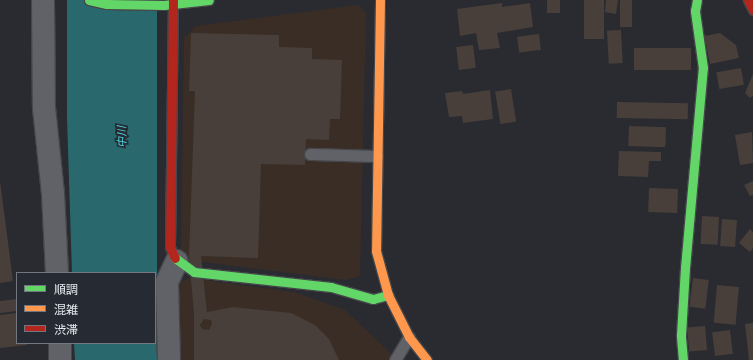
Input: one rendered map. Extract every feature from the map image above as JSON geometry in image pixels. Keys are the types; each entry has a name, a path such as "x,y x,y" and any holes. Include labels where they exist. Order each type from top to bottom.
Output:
{"main road":[{"path":"89,0 107,4 164,5 174,2 209,0"},
{"path":"380,0 376,156 376,251 388,295 410,338 427,360"},
{"path":"683,360 681,335 685,268 703,68 695,11 696,0"},
{"path":"748,0 753,10"},
{"path":"174,2 170,247 177,262 194,272 331,287 373,299 388,295"}],"street":[{"path":"43,0 44,108 53,194 57,272"},
{"path":"169,360 167,282 177,262"},
{"path":"60,344 60,360"}],"lane":[{"path":"310,154 376,156"},
{"path":"395,360 410,338"}],"shaded area":[{"path":"358,5 366,13 360,276 346,280 194,261 186,257 181,249 184,38 196,26"},
{"path":"189,278 294,292 345,310 398,360 178,360 177,283"}],"water":[{"name":"中川","path":"67,0 157,0 157,360 75,360 74,344 156,344 156,272 72,272 67,118"}],"building":[{"path":"547,0 560,0 560,13 547,13"},
{"path":"584,0 604,0 604,39 584,39"},
{"path":"606,0 618,0 616,14 605,12"},
{"path":"620,0 632,0 632,27 620,27"},
{"path":"502,3 502,7 530,3 533,27 497,33 500,48 479,50 476,33 460,36 457,9"},
{"path":"621,30 623,63 609,64 607,31"},
{"path":"191,33 279,35 279,47 312,48 312,59 342,60 340,119 330,119 329,140 306,139 305,165 261,164 258,258 201,256 207,312 233,307 291,313 315,325 329,339 339,360 194,360 194,314 189,256 195,91 189,91","holes":["204,319 211,320 212,324 209,330 202,329 200,325"]},
{"path":"720,33 736,45 739,58 710,64 704,36"},
{"path":"539,34 541,50 519,53 517,37"},
{"path":"473,45 476,68 459,70 456,47"},
{"path":"634,48 691,48 691,70 634,70"},
{"path":"741,68 744,85 719,89 716,72"},
{"path":"753,74 753,96 750,98 745,93"},
{"path":"511,89 516,122 500,124 495,92"},
{"path":"490,90 493,119 463,123 462,116 449,117 445,93 462,91 463,94"},
{"path":"617,102 688,103 688,119 617,118"},
{"path":"629,126 666,127 665,147 628,146"},
{"path":"752,132 753,163 740,165 735,135"},
{"path":"619,151 661,152 661,161 649,161 648,177 618,176"},
{"path":"0,181 13,281 0,283"},
{"path":"753,181 753,195 750,196 744,185"},
{"path":"649,188 678,189 677,213 648,212"},
{"path":"702,216 719,217 718,245 701,244"},
{"path":"722,219 737,220 735,247 720,246"},
{"path":"750,229 753,232 753,248 750,252 739,243"},
{"path":"693,278 709,280 705,309 689,307"},
{"path":"717,285 739,287 736,325 714,323"},
{"path":"16,299 16,311 0,313 0,301"},
{"path":"16,313 16,344 27,345 0,348 0,315"},
{"path":"753,323 753,360 749,360 745,324"},
{"path":"705,326 707,350 689,351 687,328"},
{"path":"730,330 733,354 715,356 712,332"}],"traffic: fast":[{"path":"89,0 107,4 164,5 209,0"},
{"path":"683,360 681,335 685,268 703,68 695,11 697,0"},
{"path":"175,258 194,272 331,287 373,299 388,295"}],"traffic: slow":[{"path":"380,0 376,251 388,295 409,337 427,360"}],"traffic: jam":[{"path":"173,0 170,247 175,258"},
{"path":"748,0 753,10"}]}
